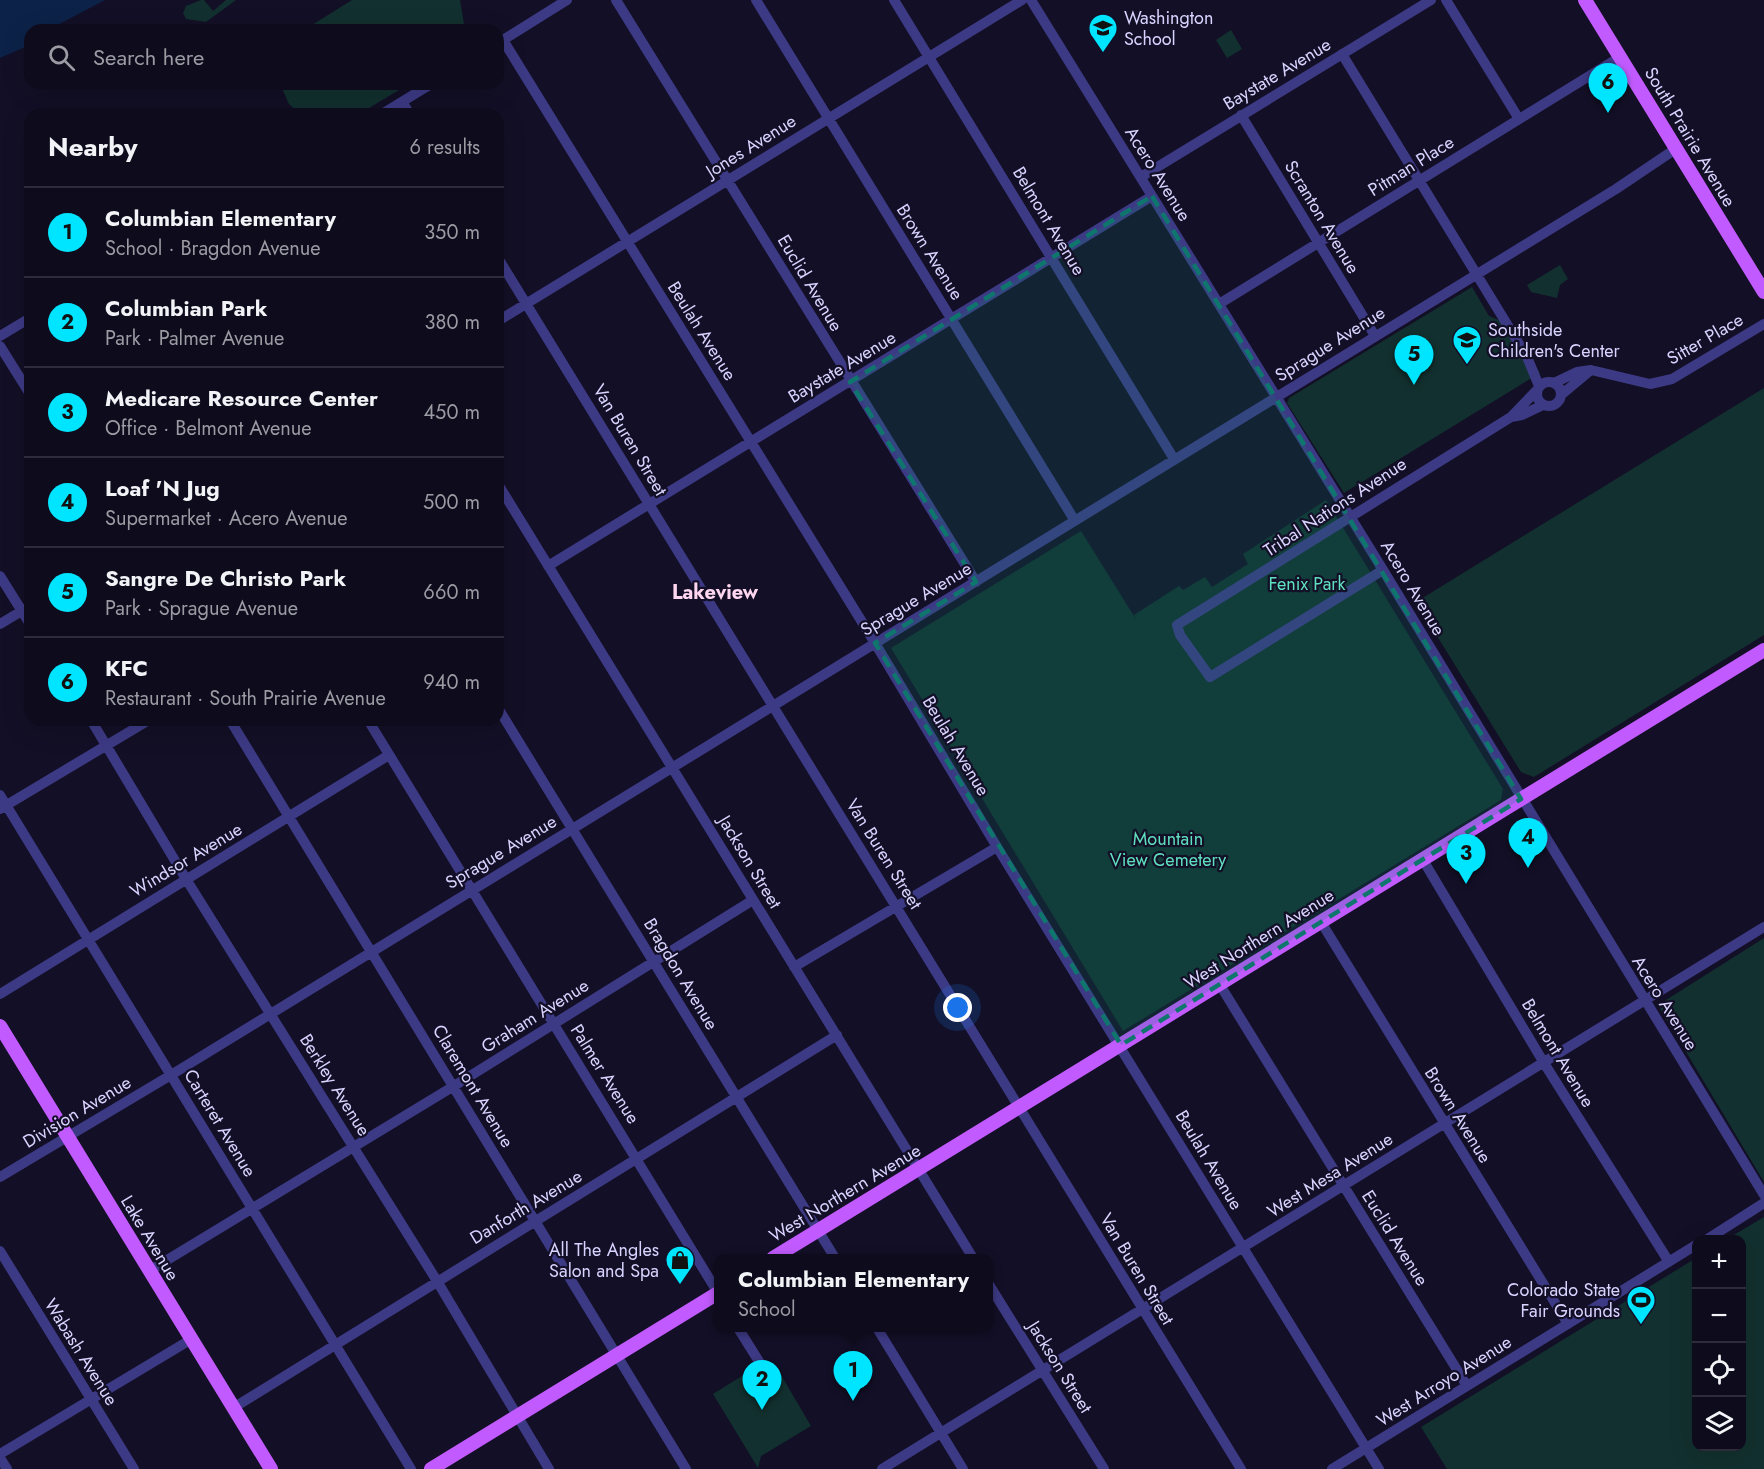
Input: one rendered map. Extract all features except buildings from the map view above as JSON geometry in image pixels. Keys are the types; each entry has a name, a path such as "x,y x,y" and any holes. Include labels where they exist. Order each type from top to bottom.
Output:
{"main road":[{"name":"South Prairie Avenue","path":"1585,0 1764,292"},
{"name":"West Northern Avenue","path":"780,1254 1764,650"},
{"name":"Lake Avenue","path":"0,1026 271,1469"},
{"path":"431,1469 714,1295"}],"street":[{"path":"504,39 567,0"},
{"name":"Euclid Avenue","path":"616,0 850,382 976,582"},
{"name":"Brown Avenue","path":"756,0 1075,520"},
{"name":"Belmont Avenue","path":"894,0 1174,459"},
{"name":"Jones Avenue","path":"504,317 1022,0"},
{"name":"Acero Avenue","path":"1031,0 1383,570 1764,1195"},
{"name":"Baystate Avenue","path":"1141,177 1431,0"},
{"path":"1446,0 1519,119"},
{"name":"Beulah Avenue","path":"504,47 751,441 1379,1469"},
{"path":"1342,54 1527,357 1545,385 1559,387 1561,395"},
{"name":"Pitman Place","path":"1219,304 1620,57"},
{"path":"392,108 421,90"},
{"path":"402,102 406,108"},
{"name":"Scranton Avenue","path":"1240,115 1375,336"},
{"name":"Sprague Avenue","path":"171,1075 1616,189 1677,148"},
{"name":"Baystate Avenue","path":"548,566 1152,196"},
{"name":"Van Buren Street","path":"504,267 898,906 1240,1469"},
{"path":"0,336 24,322"},
{"name":"Sitter Place","path":"1591,370 1650,384 1672,379 1764,324"},
{"path":"0,346 24,384"},
{"path":"1511,417 1545,385 1577,372 1591,370"},
{"path":"1511,417 1543,405 1555,405 1561,395 1591,370"},
{"path":"1543,405 1537,397 1545,385"},
{"name":"Tribal Nations Avenue","path":"1383,570 1210,677 1180,635 1177,625 1243,583 1276,566 1349,516 1511,417"},
{"name":"Jackson Street","path":"504,494 674,766 753,900 970,1254"},
{"path":"0,576 24,606"},
{"path":"0,624 24,609"},
{"name":"Bragdon Avenue","path":"504,718 832,1254"},
{"name":"Berkley Avenue","path":"95,726 186,879 437,1281 549,1469"},
{"path":"3,807 139,726"},
{"name":"Claremont Avenue","path":"234,726 686,1469"},
{"name":"Palmer Avenue","path":"372,726 714,1286"},
{"name":"Windsor Avenue","path":"0,994 389,755"},
{"name":"Carteret Avenue","path":"0,795 3,807 171,1075 411,1469"},
{"path":"794,967 997,847"},
{"name":"Belmont Avenue","path":"1422,860 1544,1063 1669,1262"},
{"name":"Graham Avenue","path":"149,1271 454,1086 753,900"},
{"name":"Brown Avenue","path":"1321,922 1568,1324"},
{"name":"West Mesa Avenue","path":"882,1469 1764,927"},
{"name":"Euclid Avenue","path":"1221,985 1467,1386"},
{"name":"Danforth Avenue","path":"233,1408 837,1035"},
{"name":"Division Avenue","path":"0,1177 171,1075"},
{"path":"1712,1235 1764,1203"},
{"name":"West Arroyo Avenue","path":"1332,1469 1692,1248"},
{"name":"Wabash Avenue","path":"0,1251 134,1469"},
{"name":"Jackson Street","path":"993,1291 1104,1469"},
{"path":"741,1332 765,1371 762,1384"},
{"path":"879,1332 963,1469"},
{"path":"7,1469 0,1456 190,1340"}],"highlighted area":[{"path":"1152,196 1521,799 1121,1045 875,643 976,582 850,382"}],"green space":[{"path":"204,0 213,11 226,0 236,0 206,22 186,19 183,13 186,6"},
{"path":"352,0 460,0 464,24 314,24"},
{"path":"1231,30 1242,49 1227,58 1216,40"},
{"path":"283,90 399,90 369,108 293,108"},
{"path":"1560,265 1568,279 1560,285 1557,298 1531,292 1527,285"},
{"path":"1472,287 1489,316 1508,324 1540,373 1344,493 1287,403 1289,398"},
{"path":"1764,388 1764,635 1534,777 1521,772 1416,602"},
{"name":"Mountain View Cemetery","path":"1326,500 1503,789 1501,800 1123,1031 891,648 1081,531 1137,621 1134,615 1179,586 1183,590 1205,577 1212,587 1248,564 1243,554"},
{"path":"1764,938 1764,1182 1658,1005"},
{"name":"Colorado State Fair Grounds","path":"1764,1217 1764,1469 1447,1469 1421,1427 1692,1260 1692,1451 1746,1451 1746,1235 1734,1235"},
{"path":"766,1361 776,1378 781,1375 811,1426 761,1456 758,1468 713,1394"}],"water":[{"path":"0,0 105,0 59,24 24,24 24,48 0,58"}],"place":[{"name":"Washington School","path":"1103,54"},
{"name":"KFC","path":"1608,113"},
{"name":"Southside Children's Center","path":"1467,366"},
{"name":"Sangre De Christo Park","path":"1414,385"},
{"name":"Loaf 'N Jug","path":"1528,868"},
{"name":"Medicare Resource Center","path":"1466,884"},
{"name":"All The Angles Salon and Spa","path":"680,1286"},
{"name":"Colorado State Fair Grounds","path":"1641,1326"},
{"name":"Columbian Elementary","path":"853,1401"},
{"name":"Columbian Park","path":"762,1410"}],"district":[{"name":"Lakeview","path":"715,592"}],"park label":[{"name":"Fenix Park","path":"1307,584"}]}
